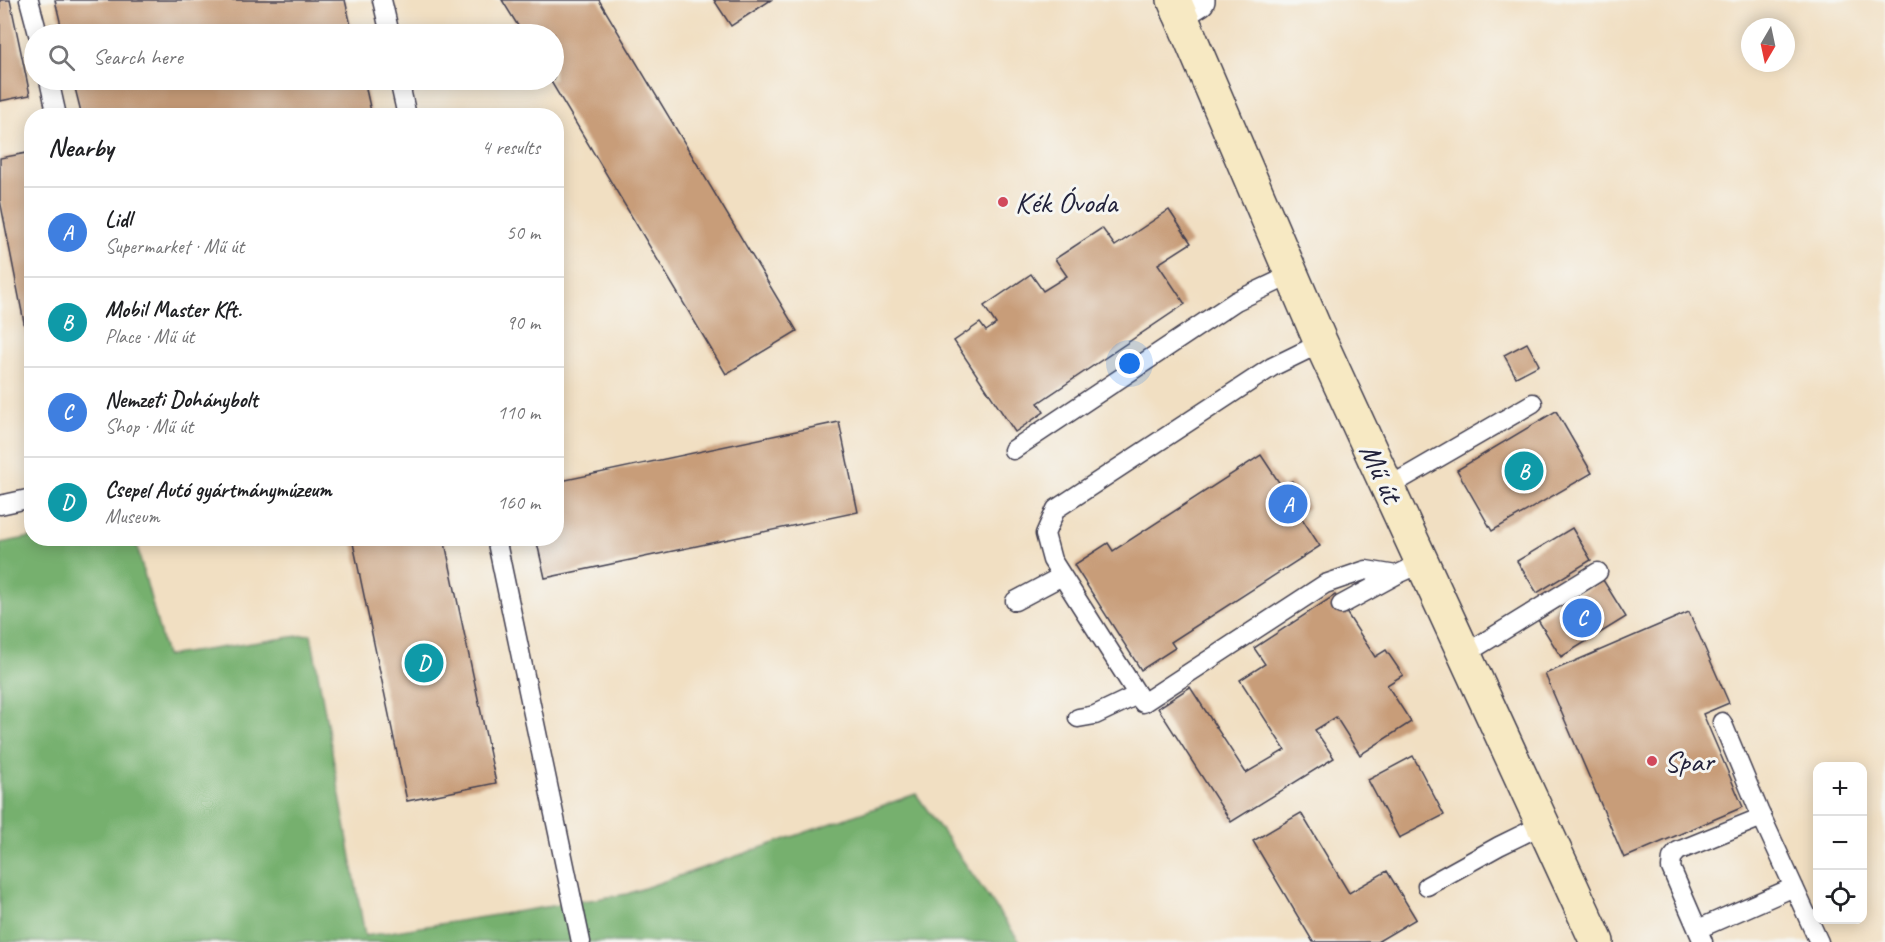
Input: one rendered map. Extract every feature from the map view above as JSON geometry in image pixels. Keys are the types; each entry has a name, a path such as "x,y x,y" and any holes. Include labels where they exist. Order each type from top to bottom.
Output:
{"street":[{"name":"Mű út","path":"1184,4 1291,275 1388,487 1409,569 1465,654 1598,942"}],"lane":[{"path":"29,0 35,24"},
{"path":"382,0 388,24"},
{"path":"50,90 55,108"},
{"path":"401,90 405,108"},
{"path":"1013,450 1236,301 1291,275"},
{"path":"1321,343 1272,366 1056,509 1045,534 1052,560 1143,703 1324,584 1366,570 1409,569"},
{"path":"1388,487 1533,403"},
{"path":"0,505 24,500"},
{"path":"498,546 581,942"},
{"path":"1341,604 1409,569"},
{"path":"1465,654 1598,572"},
{"path":"1015,601 1062,576"},
{"path":"1078,717 1095,716 1137,695"},
{"path":"1722,722 1819,942"},
{"path":"1762,817 1678,852 1672,858 1671,868 1700,935 1794,887"},
{"path":"1427,886 1544,824"}],"green space":[{"path":"24,538 24,546 137,546 166,656 311,634 365,936 627,894 916,794 1020,942 0,942 0,543"}],"building":[{"path":"0,0 10,0 24,66 24,90 29,90 30,95 0,101"},
{"path":"55,0 345,0 351,24 61,24"},
{"path":"502,0 599,0 797,331 726,374 556,90 564,90 564,24 517,24"},
{"path":"714,0 771,0 731,26"},
{"path":"76,90 366,90 370,108 80,108"},
{"path":"24,154 24,322 0,200 0,158"},
{"path":"1169,210 1191,243 1158,264 1185,304 1038,403 1044,412 1015,432 954,341 980,323 986,331 996,324 984,306 1031,274 1043,291 1067,276 1055,259 1102,228 1115,246"},
{"path":"1527,343 1539,365 1516,377 1504,355"},
{"path":"1556,411 1592,473 1492,531 1457,470"},
{"path":"839,422 858,512 545,578 538,546 564,546 564,480"},
{"path":"1261,455 1282,487 1292,481 1309,507 1299,514 1320,546 1171,642 1175,648 1141,670 1074,565 1108,543 1113,551"},
{"path":"1572,528 1591,560 1537,593 1517,561"},
{"path":"354,546 446,546 496,783 407,801"},
{"path":"1603,580 1626,617 1561,657 1538,620"},
{"path":"1335,595 1375,657 1386,650 1403,675 1387,685 1411,722 1360,755 1336,717 1315,730 1334,758 1231,822 1158,708 1190,687 1246,773 1285,750 1240,680 1265,664 1254,648"},
{"name":"Spar","path":"1689,612 1729,703 1703,714 1743,807 1624,858 1545,674"},
{"path":"1413,756 1444,815 1399,838 1368,780"},
{"path":"1301,813 1349,893 1387,871 1416,919 1377,942 1313,942 1253,841"}],"place":[{"name":"Kék Óvoda","path":"1003,202"},
{"name":"Mobil Master Kft.","path":"1524,471"},
{"name":"Lidl","path":"1288,504"},
{"name":"Nemzeti Dohánybolt","path":"1582,618"},
{"name":"Csepel Autó gyártmánymúzeum","path":"424,663"},
{"name":"Spar","path":"1652,761"}]}
